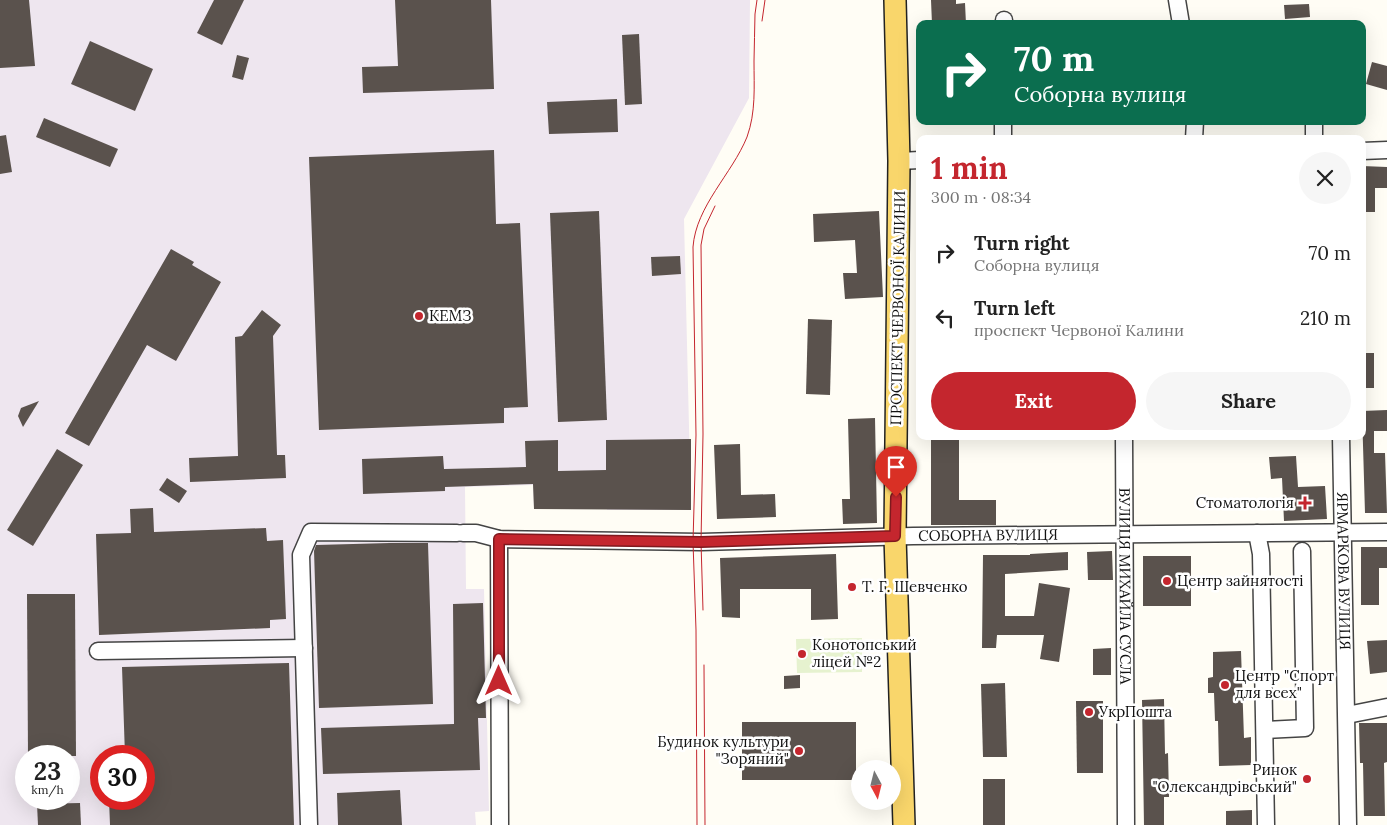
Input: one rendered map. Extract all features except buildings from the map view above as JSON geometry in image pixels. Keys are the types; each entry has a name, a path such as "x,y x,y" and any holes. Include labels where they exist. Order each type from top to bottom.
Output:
{"main road":[{"name":"ПРОСПЕКТ ЧЕРВОНОЇ КАЛИНИ","path":"895,0 910,161 895,536 904,825"}],"street":[{"path":"1177,0 1181,20"},
{"path":"1366,151 1387,150"},
{"name":"ВУЛИЦЯ МИХАЙЛА СУСЛА","path":"1124,440 1126,825"},
{"name":"ЯРМАРКОВА ВУЛИЦЯ","path":"1341,440 1348,825"},
{"name":"СОБОРНА ВУЛИЦЯ","path":"304,648 302,555 311,532 476,532 499,539 701,542 895,536 1344,534 1387,532"},
{"path":"1256,533 1261,554 1266,825"},
{"path":"499,539 500,825"},
{"path":"1265,730 1305,728 1302,551"},
{"path":"98,652 304,648 309,825"},
{"path":"1346,715 1387,707"}],"shaded area":[{"path":"0,0 750,0 749,98 684,219 691,510 607,510 606,497 596,508 534,509 533,485 465,487 466,589 484,589 489,811 475,812 476,825 0,825"}],"green space":[{"path":"862,638 862,672 797,673 796,639"}],"tram line":[{"path":"697,825 696,630 693,542 696,435 693,247 696,232 707,204 733,164 750,128 754,99 755,14 757,0"},
{"path":"762,21 765,0"},
{"path":"703,610 701,542 703,434 701,245 704,229 715,206"},
{"path":"704,665 705,825"}],"place":[{"name":"КЕМЗ","path":"419,316"},
{"name":"Стоматологія","path":"1305,503"},
{"name":"Центр зайнятості","path":"1167,581"},
{"name":"Т. Г. Шевченко","path":"852,587"},
{"name":"Конотопський ліцей №2","path":"802,654"},
{"name":"Центр \"Спорт для всех\"","path":"1225,685"},
{"name":"УкрПошта","path":"1089,712"},
{"name":"Будинок культури \"Зоряний\"","path":"799,751"},
{"name":"Ринок \"Олександрівський\"","path":"1307,779"}],"route":[{"path":"499,681 499,539 701,542 895,536 896,497"}]}
